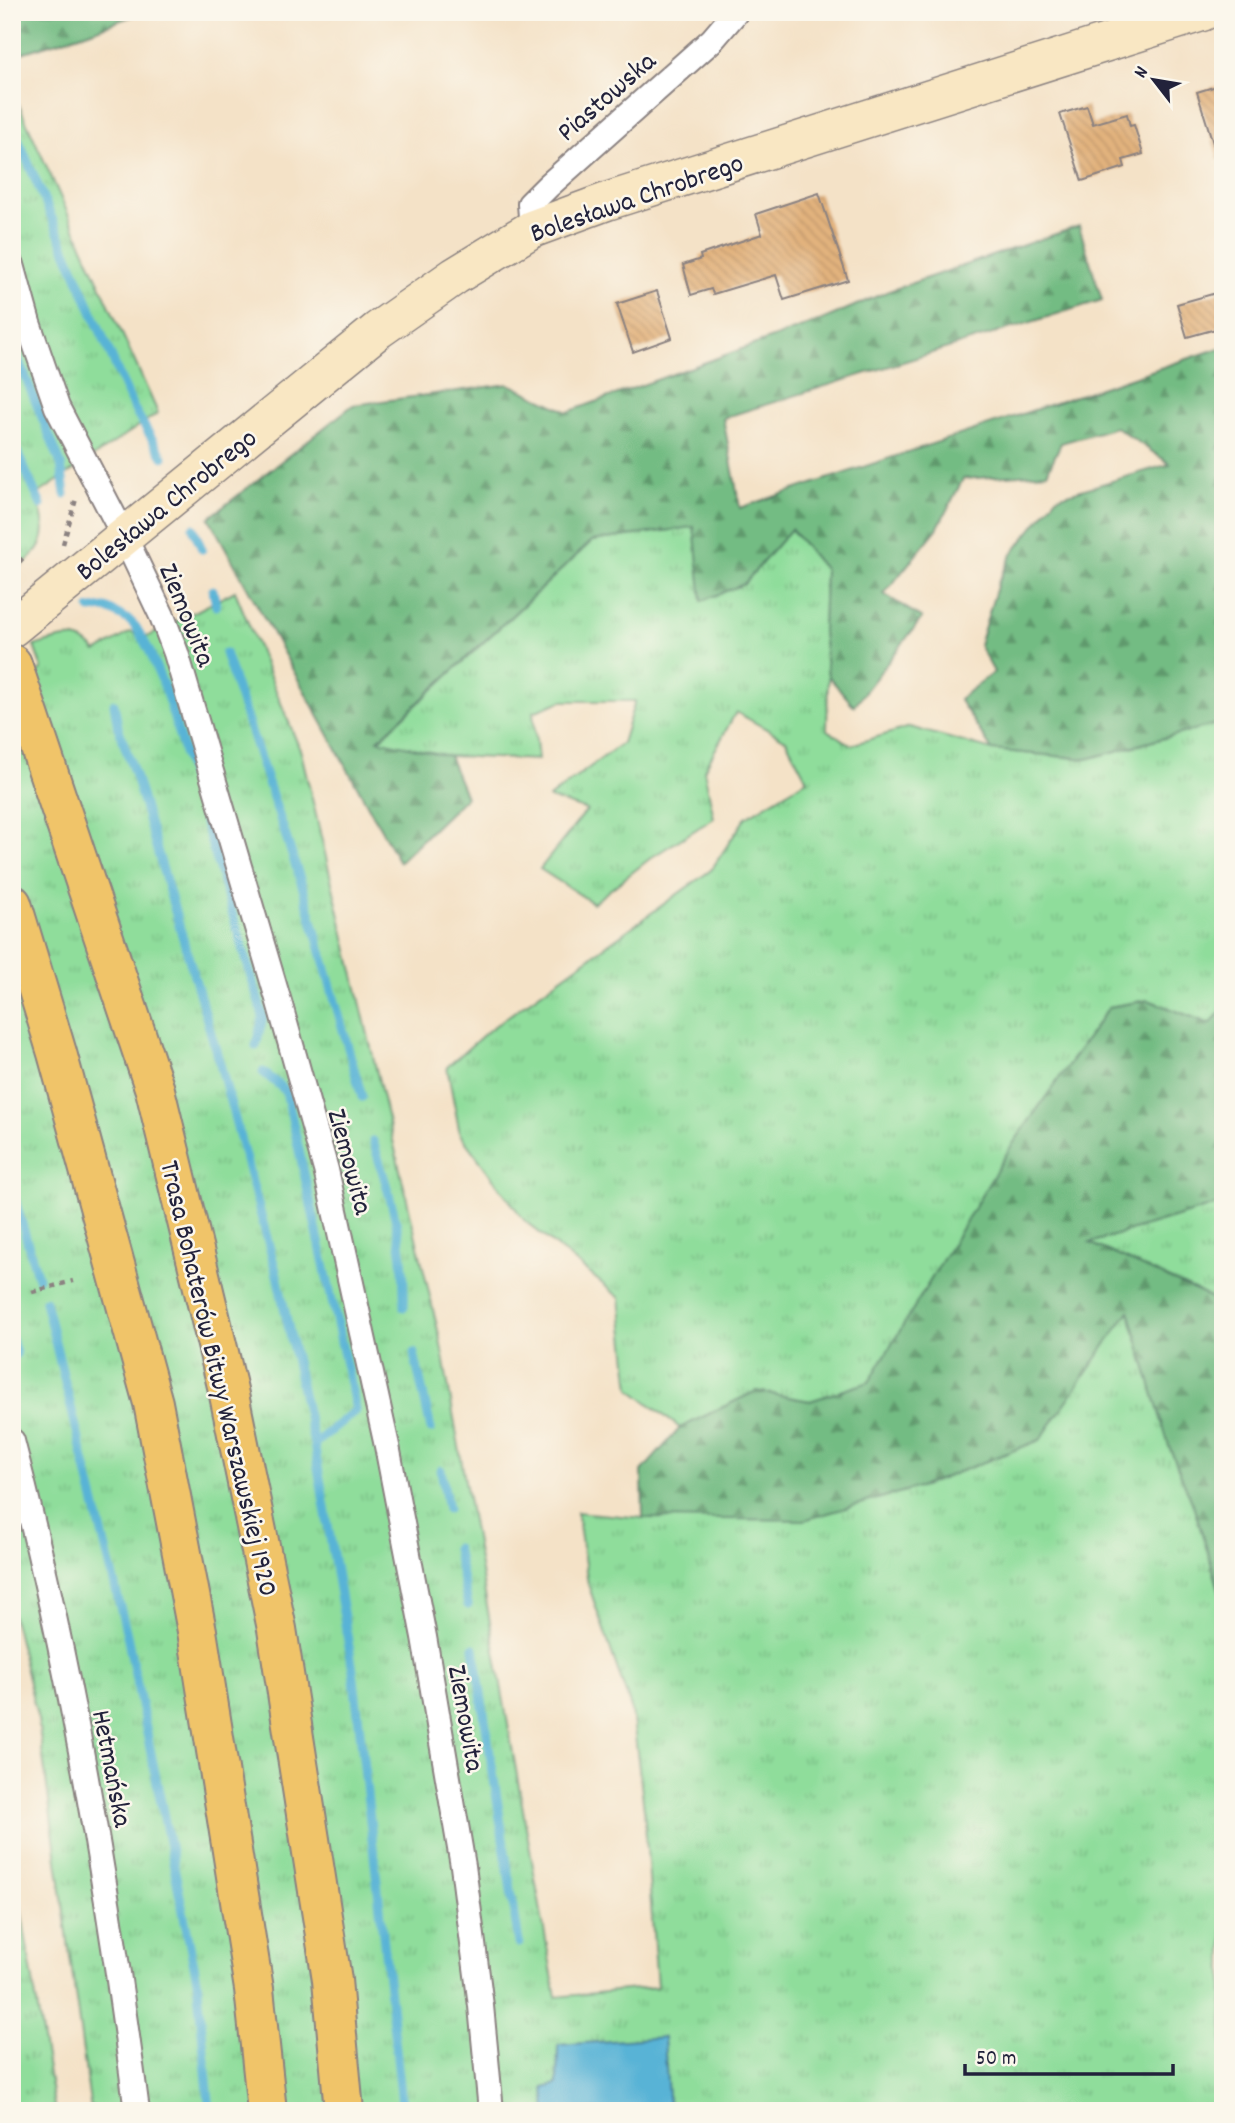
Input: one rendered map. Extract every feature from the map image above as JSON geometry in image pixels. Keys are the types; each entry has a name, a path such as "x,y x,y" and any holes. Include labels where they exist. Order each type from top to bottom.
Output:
{"highway":[{"name":"Trasa Bohaterów Bitwy Warszawskiej 1920","path":"16,675 155,1090 228,1390 277,1629 332,1980 344,2111"},
{"path":"12,904 57,1053 153,1403 197,1631 254,1989 267,2111"}],"street":[{"name":"Piastowska","path":"532,229 530,204 712,40 736,12"},
{"name":"Bolesława Chrobrego","path":"12,628 378,330 455,276 532,229 608,201 1203,12"},
{"name":"Ziemowita","path":"12,265 28,323 57,407 124,536 176,653 326,1170 387,1446 424,1637 463,1866 491,2111"},
{"name":"Hetmańska","path":"12,1441 49,1594 94,1818 116,1953 136,2111"}],"path":[{"path":"60,553 81,492"},
{"path":"12,551 25,564"},
{"path":"32,1292 72,1281"}],"green space":[{"path":"12,12 143,12 12,56"},
{"path":"12,90 158,413 35,496 43,521 42,539 32,556 12,573"},
{"path":"1079,226 1102,300 723,418 740,508 1223,347 1223,722 1087,759 992,750 959,699 994,672 979,645 998,583 1012,554 1057,497 1170,464 1116,427 1061,443 1047,473 963,479 937,529 884,594 922,618 854,706 828,676 823,632 825,570 791,529 744,584 702,601 694,527 592,541 378,740 449,756 466,797 399,862 209,518 353,405 509,384 568,412 822,320 889,291"},
{"path":"695,526 744,584 791,529 825,570 823,632 828,676 827,730 851,745 910,727 992,750 1087,759 1223,722 1223,1009 1210,1024 1148,1000 1109,1007 1000,1165 1096,1358 1129,1311 1169,1446 1194,1507 1223,1602 1223,2111 91,2111 38,1720 12,1613 12,693 42,669 34,646 75,638 83,640 96,652 131,632 145,638 235,591 301,752 440,1339 556,1997 657,1987 644,1809 632,1711 588,1584 577,1512 643,1518 923,1486 1040,1440 1062,1408 968,1219 869,1383 810,1401 756,1391 680,1428 630,1389 620,1298 525,1221 460,1134 447,1067 489,1030 711,870 746,817 807,780 786,740 736,712 704,770 714,818 652,857 593,903 540,869 587,810 549,798 622,743 635,701 562,701 533,712 538,760 449,756 378,741 592,541"},
{"path":"1148,1000 1210,1024 1223,1009 1223,1203 1090,1243 1223,1303 1223,1602 1194,1507 1169,1446 1129,1311 1040,1440 923,1486 804,1520 643,1518 642,1471 680,1428 756,1391 810,1401 869,1382 1010,1148 1109,1007"},
{"path":"1223,1203 1223,1303 1089,1243"},
{"path":"12,1856 55,2111 12,2111"}],"water":[{"path":"664,2037 669,2111 546,2111 544,2088 557,2084 558,2045"}],"building":[{"path":"1223,84 1223,158 1218,159 1197,92"},
{"path":"1087,106 1093,124 1127,114 1130,126 1134,125 1143,154 1123,160 1125,167 1082,181 1060,114"},
{"path":"819,193 848,280 784,300 776,275 713,294 711,289 691,295 683,265 701,259 700,255 762,234 756,214"},
{"path":"657,291 672,338 633,352 617,304"},
{"path":"1223,291 1223,327 1187,337 1177,304"}],"waterway":[{"path":"12,125 133,407 163,457"},
{"path":"12,344 61,464 65,494"},
{"path":"12,441 41,505"},
{"path":"193,528 202,549"},
{"path":"213,590 216,606"},
{"path":"90,609 106,608 129,620 136,627 149,650 166,692 263,1016 256,1046"},
{"path":"225,653 303,888 362,1097"},
{"path":"114,704 118,727 134,772 220,1064 277,1275 314,1444 353,1670 403,2111"},
{"path":"263,1072 286,1091 356,1410 314,1444"},
{"path":"373,1141 400,1242 404,1307"},
{"path":"12,1190 38,1278"},
{"path":"45,1301 127,1635 197,1980 210,2111"},
{"path":"12,1340 16,1354"},
{"path":"414,1353 431,1429"},
{"path":"441,1470 448,1509"},
{"path":"456,1548 468,1605"},
{"path":"474,1648 519,1943"}]}
